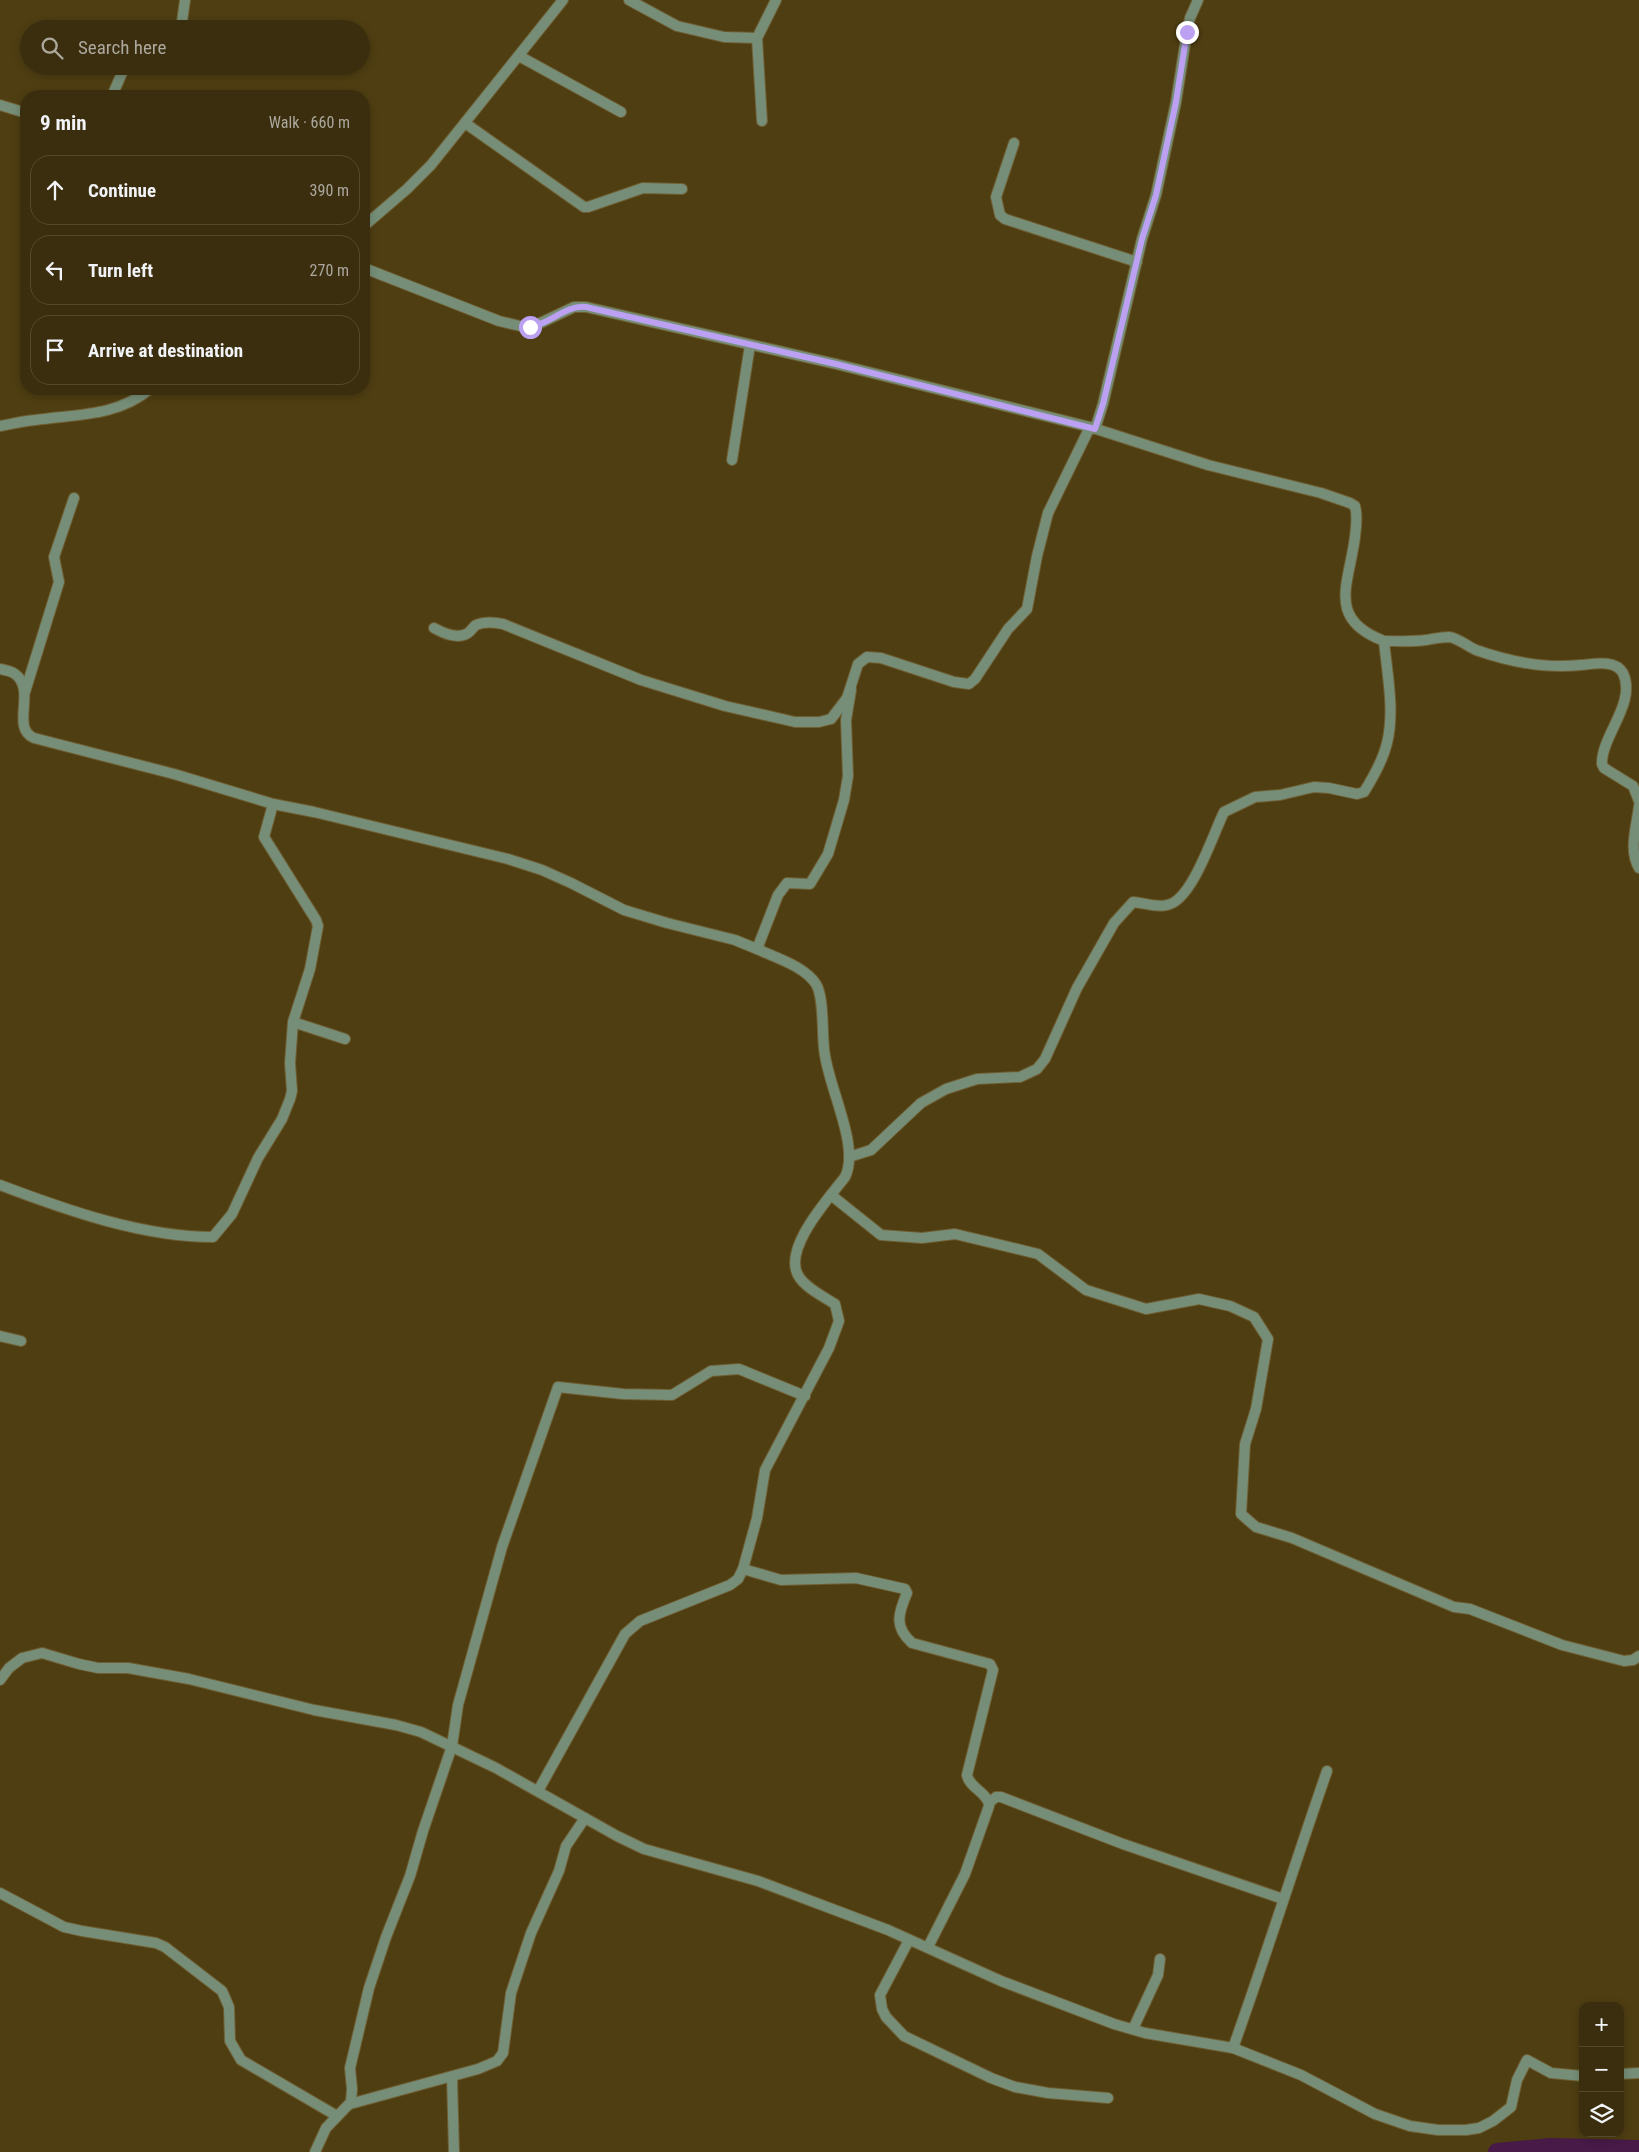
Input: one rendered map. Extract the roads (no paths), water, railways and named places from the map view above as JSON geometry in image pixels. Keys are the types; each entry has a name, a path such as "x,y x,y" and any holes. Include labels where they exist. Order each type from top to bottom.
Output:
{"street":[{"path":"182,20 185,0"},
{"path":"370,221 421,175 563,0"},
{"path":"629,0 677,26 724,37 757,38"},
{"path":"762,121 757,38 776,0"},
{"path":"758,949 778,895 787,883 810,884 828,854 836,832 848,776 846,720 856,668 860,662 868,658 886,660 964,685 974,681 1004,635 1027,609 1036,556 1048,513 1093,428 1156,195 1176,102 1190,18 1198,0"},
{"path":"519,56 621,112"},
{"path":"115,90 121,75"},
{"path":"0,105 20,111"},
{"path":"465,123 584,207 643,188 682,189"},
{"path":"1014,143 996,197 1000,215 1005,219 1137,262"},
{"path":"370,270 499,321 520,326 534,326 571,308 582,306 836,364 1093,428 1208,465 1304,488 1350,503 1355,506 1357,524 1346,590 1347,608 1356,626 1363,632 1384,641 1410,641 1448,637 1475,649 1524,664 1569,666 1603,663 1615,666 1621,671 1624,678 1624,703 1605,748 1602,764 1604,768 1633,786 1639,801"},
{"path":"732,460 750,345"},
{"path":"0,426 34,420 88,415 113,409 141,395"},
{"path":"24,692 59,582 54,557 74,498"},
{"path":"434,628 447,634 461,636 467,634 475,625 487,622 503,624 641,680 726,706 795,722 823,722 831,719 841,708 851,690"},
{"path":"849,1157 871,1150 921,1103 946,1089 977,1080 1020,1077 1037,1069 1045,1059 1077,988 1114,923 1133,902 1158,906 1169,905 1179,901 1198,872 1224,812 1255,797 1280,795 1314,787 1357,794 1364,792 1379,766 1388,740 1389,704 1384,641"},
{"path":"0,669 16,674 23,685 24,728 29,736 174,774 273,804 314,812 508,859 564,880 624,910 667,923 730,938 758,949 800,970 815,983 819,990 824,1058 846,1133 849,1157 847,1172 800,1240 795,1268 800,1279 835,1304 839,1321 829,1348 765,1470 757,1518 743,1569 738,1579 730,1585 640,1621 631,1627 625,1634 538,1791"},
{"path":"0,1185 54,1205 162,1235 213,1237 232,1214 258,1158 282,1119 290,1099 293,1022 310,969 318,923 265,838 273,804"},
{"path":"1639,806 1634,846 1634,856 1639,868"},
{"path":"293,1022 345,1039"},
{"path":"831,1195 881,1235 922,1238 955,1234 1038,1254 1086,1290 1146,1309 1199,1299 1230,1306 1254,1317 1268,1339 1256,1409 1246,1444 1242,1514 1256,1527 1292,1538 1454,1607 1470,1609 1562,1645 1624,1661 1633,1660 1639,1656"},
{"path":"0,1336 21,1341"},
{"path":"350,2104 352,2096 350,2068 369,1988 410,1876 422,1831 452,1746 458,1705 502,1547 558,1387 623,1394 672,1395 711,1371 739,1369 805,1396"},
{"path":"743,1569 781,1580 856,1578 905,1589 907,1593 900,1614 899,1626 912,1643 990,1664 993,1670 989,1693 967,1775 968,1781 990,1802"},
{"path":"0,1680 9,1668 22,1658 42,1653 80,1664 150,1671 205,1682 232,1691 314,1710 396,1725 421,1732 538,1791 617,1836 653,1852 758,1881 888,1930 1001,1981 1091,2016 1133,2029 1233,2048 1301,2075 1385,2118 1410,2126 1438,2130 1475,2129 1502,2116 1513,2104 1517,2080 1527,2060 1551,2073 1579,2076"},
{"path":"1233,2048 1274,1934 1283,1899 1327,1770"},
{"path":"928,1947 965,1874 990,1802 996,1797 1001,1797 1124,1844 1283,1899"},
{"path":"315,2152 322,2134 350,2104 490,2065 502,2056 511,1993 530,1933 559,1871 566,1846 585,1818"},
{"path":"0,1893 64,1926 82,1931 156,1942 165,1947 222,1991 229,2007 230,2041 241,2060 337,2116"},
{"path":"908,1940 880,1995 882,2009 886,2017 904,2036 991,2078 1015,2087 1048,2093 1108,2098"},
{"path":"1133,2029 1158,1975 1160,1959"},
{"path":"1624,2074 1639,2073"},
{"path":"452,2077 454,2152"}],"waterway":[{"path":"1497,2152 1550,2147 1639,2149"}]}
